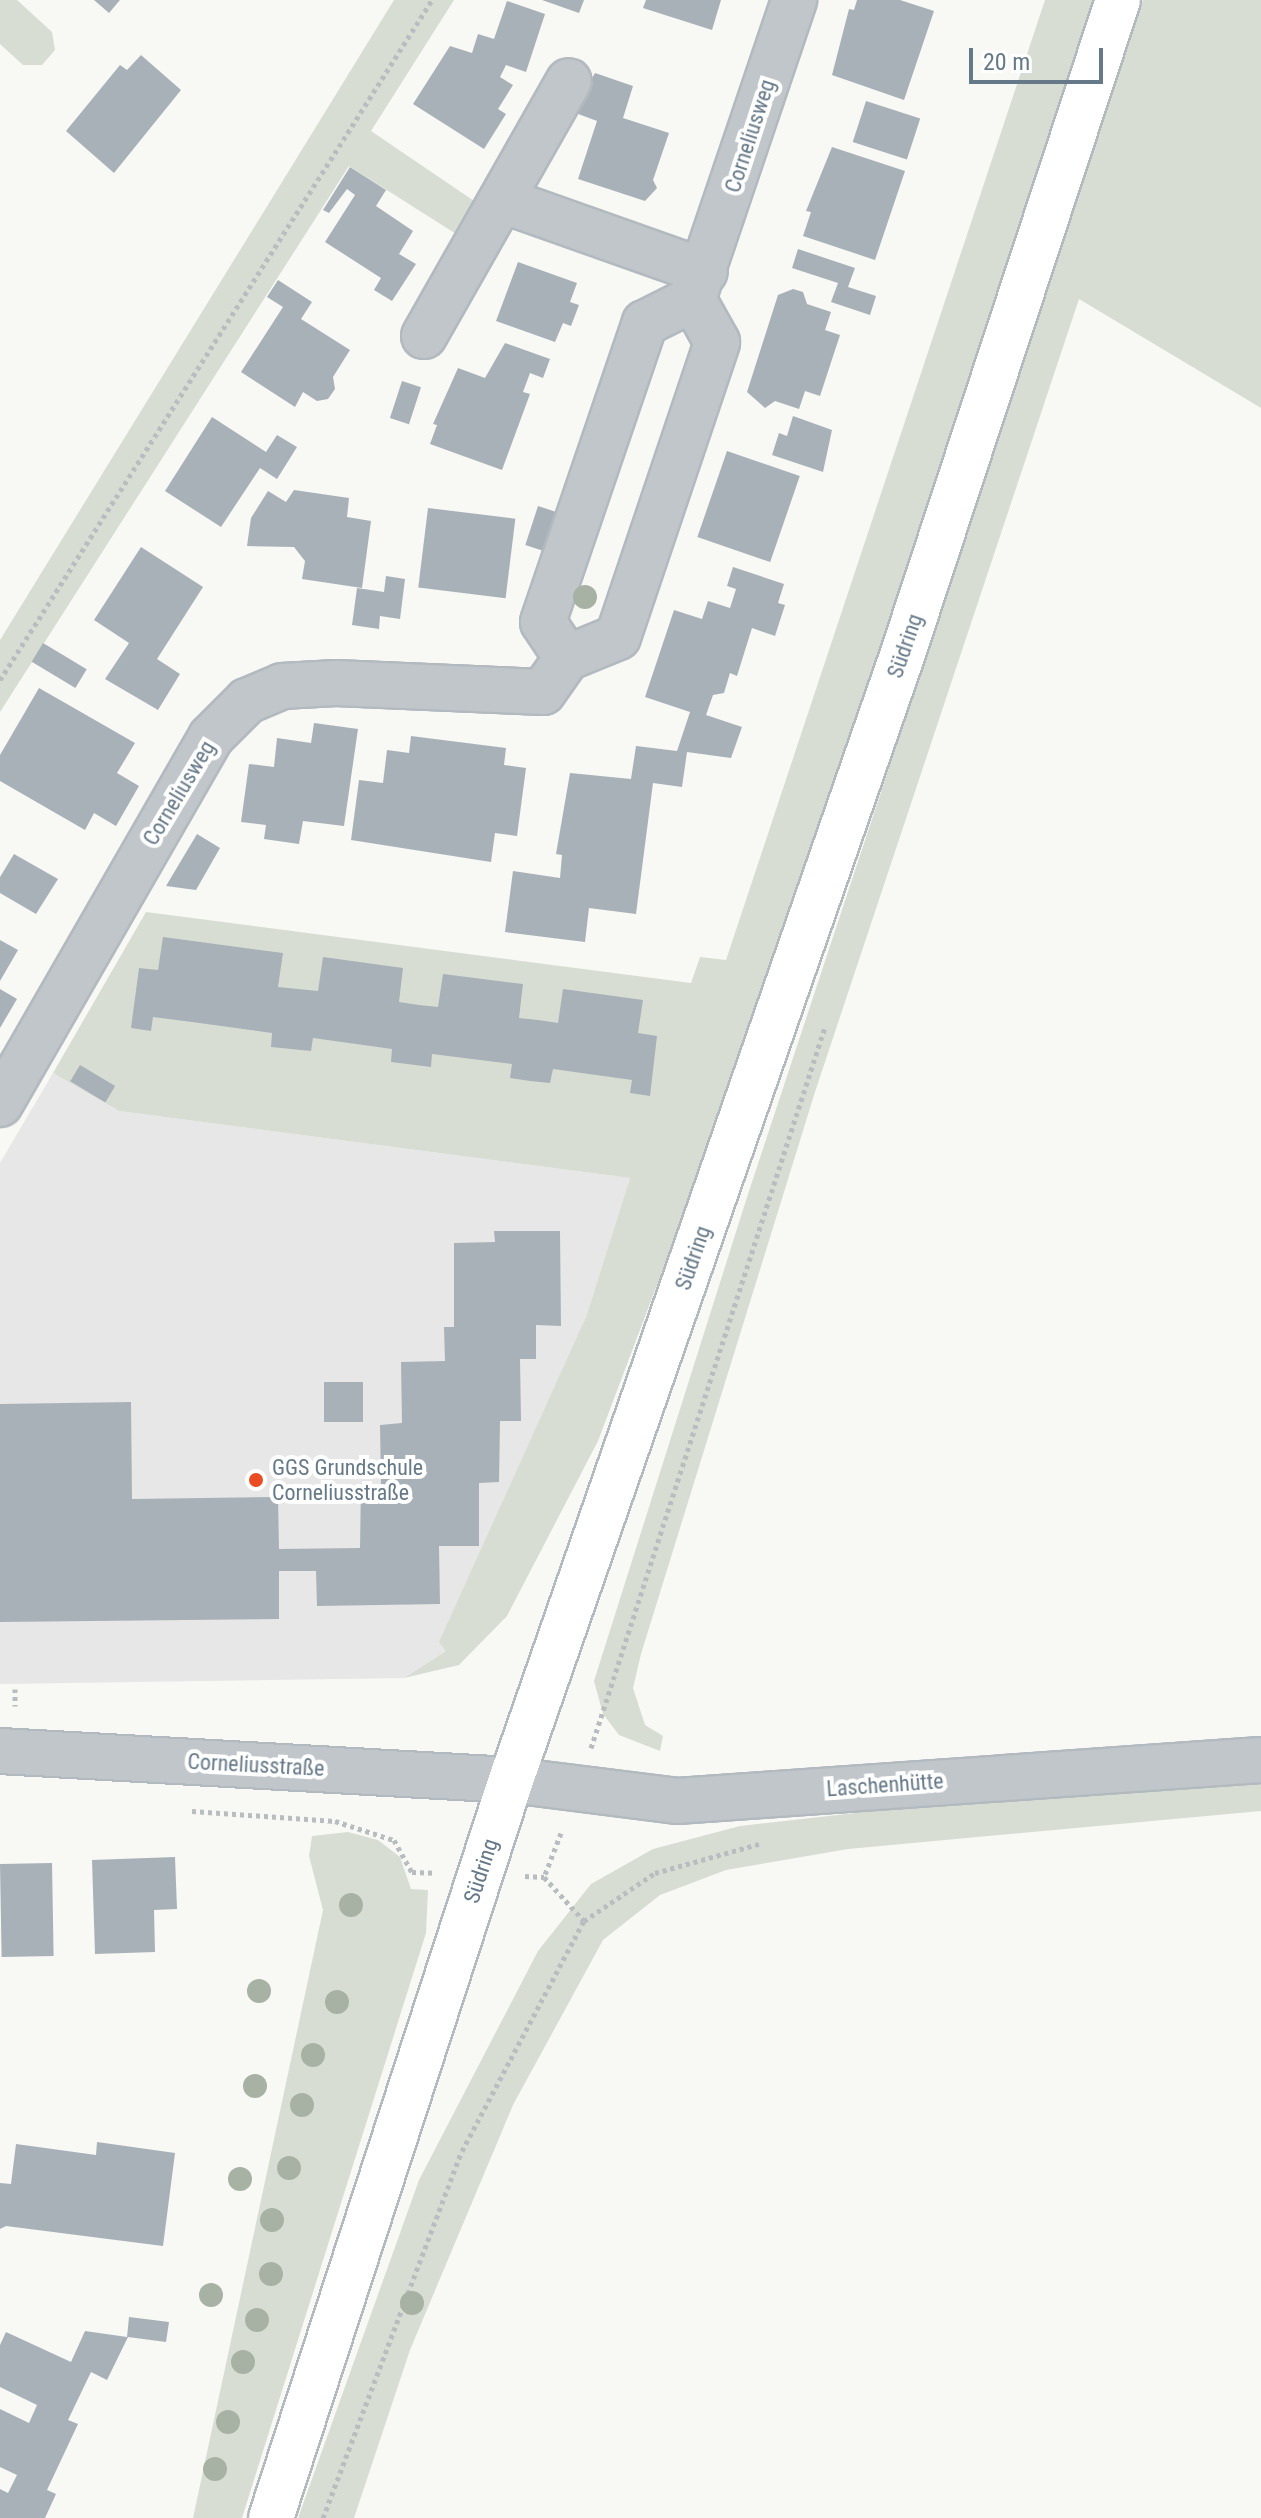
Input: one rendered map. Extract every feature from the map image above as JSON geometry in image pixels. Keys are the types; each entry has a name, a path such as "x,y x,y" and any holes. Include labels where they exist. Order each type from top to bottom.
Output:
{"main road":[{"name":"Südring","path":"271,2518 511,1780 904,650 1118,0"}],"street":[{"name":"Corneliusweg","path":"699,285 794,0"},
{"path":"424,336 569,81"},
{"path":"502,200 699,285 717,342 618,637 567,658 543,622 645,323 699,285"},
{"name":"Corneliusweg","path":"0,1104 211,737 247,701 282,686 336,683 543,692 567,658"},
{"name":"Corneliusstraße","path":"8,1751 511,1780"},
{"name":"Laschenhütte","path":"511,1780 577,1792 677,1801 1261,1760"}],"path":[{"path":"0,680 432,0"},
{"path":"544,1877 577,1792 825,1024"},
{"path":"8,1751 15,1689"},
{"path":"182,1810 335,1821 394,1840 412,1872 544,1877 584,1921 462,2151 323,2518"}],"shaded area":[{"path":"0,0 17,0 52,32 55,50 42,65 23,65 0,44"},
{"path":"394,0 454,0 371,131 483,207 464,239 349,166 0,712 0,640"},
{"path":"1045,0 1094,0 760,1012 598,1441 507,1616 459,1665 404,1678 446,1651 439,1642 586,1317 630,1178 119,1111 53,1073 146,912 691,983 700,957 726,960"},
{"path":"1143,0 1261,0 1261,408 1079,299 815,1092 641,1654 633,1688 645,1725 663,1736 660,1751 619,1735 603,1714 594,1681 748,1194"},
{"name":"GGS Grundschule Corneliusstraße","path":"53,1073 119,1111 630,1178 586,1317 446,1651 404,1678 0,1684 0,1163"},
{"path":"1261,1776 1261,1811 848,1849 726,1870 660,1895 603,1940 513,2105 410,2350 354,2518 298,2518 419,2180 538,1951 591,1884 653,1849 740,1826 1025,1794"},
{"path":"348,1832 378,1840 400,1857 411,1889 428,1890 426,1933 242,2518 193,2518 323,1910 309,1856 312,1836"}],"building":[{"path":"94,0 120,0 109,13"},
{"path":"542,0 584,0 579,13"},
{"path":"646,0 721,0 712,30 643,8"},
{"path":"857,0 900,0 934,11 904,100 832,75 849,9 854,10"},
{"path":"507,1 545,14 526,72 506,65 500,77 513,85 498,109 506,114 484,149 413,104 450,46 472,53 478,34 494,39"},
{"path":"141,55 181,90 114,173 66,131 120,65 127,70"},
{"path":"595,73 633,86 623,118 669,133 653,180 657,188 645,201 578,179 597,121 573,112"},
{"path":"866,101 920,119 907,160 853,142"},
{"path":"832,147 905,171 875,260 803,236 811,212 806,211"},
{"path":"350,167 386,190 376,206 413,231 399,254 416,264 392,301 374,290 381,278 325,242 355,195 347,189 329,213 323,210"},
{"path":"798,249 855,268 848,287 876,296 870,315 831,302 838,283 792,268"},
{"path":"518,262 577,283 570,302 579,305 571,326 563,323 555,342 496,321"},
{"path":"278,280 312,302 301,319 350,350 333,377 335,389 328,399 317,401 303,392 295,407 241,372 283,307 267,297"},
{"path":"793,289 803,292 807,304 831,312 825,330 840,335 820,396 805,391 799,409 775,401 765,408 747,392 778,295"},
{"path":"505,343 550,359 543,378 530,373 523,392 530,394 502,470 430,444 437,425 433,424 458,368 485,378"},
{"path":"402,381 421,387 409,424 390,418"},
{"path":"793,416 832,430 823,472 772,455 779,433 787,436"},
{"path":"212,417 266,452 277,435 297,447 277,479 260,468 221,527 165,491"},
{"path":"727,451 800,476 770,562 697,537"},
{"path":"294,490 349,498 347,517 371,521 362,588 302,579 305,561 294,547 247,546 251,518 268,491 286,502"},
{"path":"538,506 557,512 544,551 525,545"},
{"path":"428,508 515,519 506,598 418,587"},
{"path":"141,547 203,587 157,659 180,674 158,710 105,679 129,643 94,620"},
{"path":"733,567 784,584 778,603 785,605 775,636 752,628 737,676 730,673 724,693 713,695 706,715 742,727 731,758 687,752 682,787 653,783 636,914 589,908 585,942 505,932 513,871 560,878 562,855 556,854 570,773 631,779 636,746 677,751 690,712 645,697 674,610 702,619 708,601 730,608 736,589 727,586"},
{"path":"386,576 405,579 400,619 380,616 379,629 352,625 357,588 384,592"},
{"path":"43,643 87,669 75,688 32,662"},
{"path":"39,688 135,743 117,773 139,786 116,826 94,813 85,830 0,781 0,755"},
{"path":"314,723 358,729 344,826 303,821 299,844 264,839 266,825 241,822 249,764 274,767 277,738 311,743"},
{"path":"411,736 506,748 504,765 526,768 517,836 495,833 491,862 351,840 359,780 383,783 387,750 409,753"},
{"path":"197,834 220,848 196,890 166,886"},
{"path":"14,854 58,879 36,914 0,893 0,877"},
{"path":"163,937 283,953 278,987 318,991 323,957 403,968 399,1002 419,1005 438,1007 443,974 523,984 519,1018 558,1023 563,989 643,1000 638,1033 657,1036 650,1096 630,1093 632,1080 553,1069 550,1083 510,1078 512,1064 432,1054 431,1067 391,1062 392,1049 313,1038 311,1051 271,1047 272,1033 153,1017 151,1031 131,1028 139,968 158,970"},
{"path":"0,940 18,950 0,981"},
{"path":"0,989 17,999 0,1028"},
{"path":"80,1065 115,1086 105,1102 70,1081"},
{"path":"494,1231 560,1231 561,1326 536,1325 536,1359 520,1359 521,1421 500,1421 499,1482 479,1483 479,1546 439,1546 440,1604 317,1606 316,1571 279,1571 279,1619 0,1622 0,1404 131,1402 132,1499 278,1497 279,1549 360,1548 361,1486 381,1485 380,1425 402,1423 401,1362 445,1361 444,1327 454,1327 454,1243 495,1242"},
{"path":"324,1382 363,1382 363,1422 324,1422"},
{"path":"175,1857 177,1909 154,1910 155,1952 95,1954 92,1860"},
{"path":"52,1863 54,1956 2,1957 0,1864"},
{"path":"97,2142 175,2153 163,2246 6,2226 0,2229 0,2183 11,2184 16,2144 96,2155"},
{"path":"129,2317 169,2322 166,2342 128,2337 107,2380 91,2372 68,2420 78,2424 47,2490 56,2494 45,2518 0,2518 0,2489 8,2493 17,2475 0,2467 0,2409 29,2423 37,2405 0,2387 0,2345 6,2332 71,2362 85,2331 127,2337"}],"place":[{"name":"GGS Grundschule Corneliusstraße","path":"256,1480"}]}
